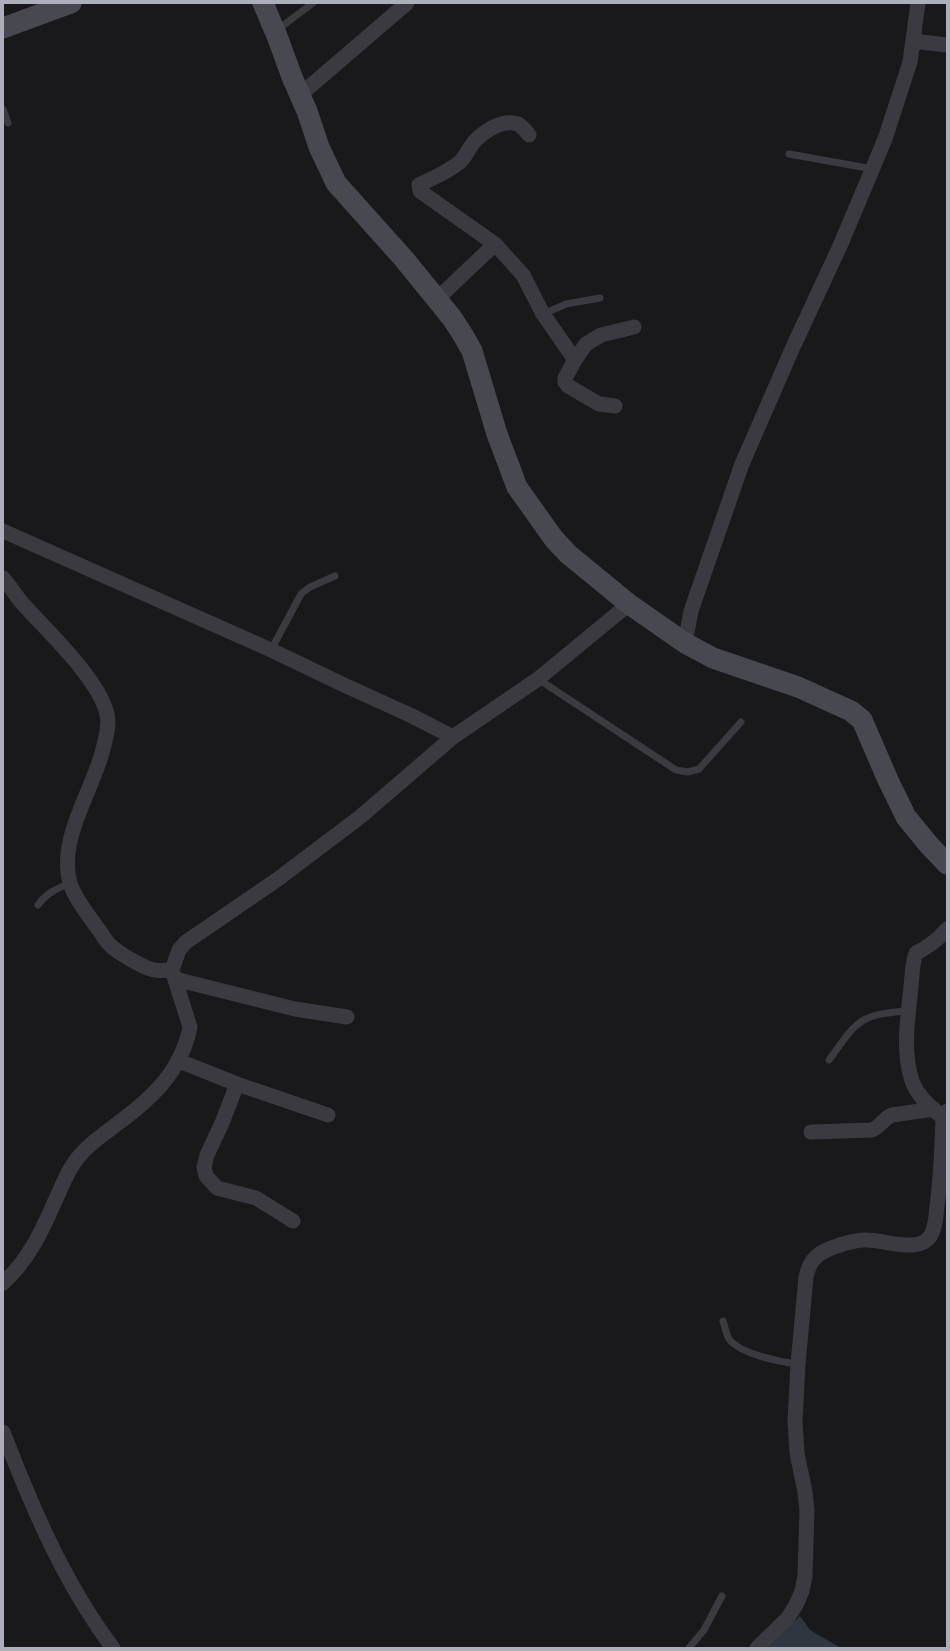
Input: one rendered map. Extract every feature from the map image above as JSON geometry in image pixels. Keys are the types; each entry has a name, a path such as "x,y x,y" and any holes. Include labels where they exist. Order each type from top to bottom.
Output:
{"street":[{"path":"3,28 71,3"},
{"path":"263,3 307,111 318,147 336,183 404,259 437,299 463,335 472,351 497,434 517,487 554,539 568,554 629,604 685,643 713,658 798,687 851,711 862,720 906,817 947,864"},
{"path":"300,95 407,3"},
{"path":"685,643 693,604 742,464 787,360 840,246 885,139 910,62 918,3"},
{"path":"913,41 947,45"},
{"path":"529,135 519,125 504,124 496,126 475,142 461,161 452,169 419,185 420,191 495,244 523,275 543,314 575,360"},
{"path":"437,299 495,244"},
{"path":"615,406 599,404 568,386 564,382 575,360 586,344 601,335 634,327"},
{"path":"3,531 271,650 410,715 453,737"},
{"path":"3,578 22,603 66,651 96,688 104,703 108,716 106,735 100,762 86,793 71,836 68,860 70,884 84,909 110,945 132,960 154,970 295,1009 347,1017"},
{"path":"3,1283 23,1263 35,1242 73,1163 98,1138 150,1097 164,1083 178,1061 190,1027 173,975 179,950 186,942 278,879 360,816 453,737 538,679 629,604"},
{"path":"941,1113 920,1097 912,1082 907,1060 908,1011 916,953 930,946 947,929"},
{"path":"178,1061 237,1084 328,1115"},
{"path":"237,1084 222,1123 207,1155 204,1167 206,1176 217,1188 256,1198 293,1221"},
{"path":"811,1132 872,1130 892,1115 941,1113"},
{"path":"757,1648 787,1619 796,1605 802,1591 805,1576 807,1511 796,1440 798,1364 806,1278 810,1265 817,1256 828,1250 864,1240 902,1245 915,1245 924,1242 931,1237 935,1227 940,1181 941,1113"},
{"path":"3,1432 34,1509 83,1605 113,1648"}],"lane":[{"path":"275,32 312,3"},
{"path":"3,109 8,123"},
{"path":"789,154 873,169"},
{"path":"543,314 566,304 600,298"},
{"path":"271,650 301,594 310,587 335,576"},
{"path":"538,679 584,711 676,770 688,772 699,769 741,722"},
{"path":"38,905 45,895 51,891 70,884"},
{"path":"829,1060 857,1023 873,1015 908,1011"},
{"path":"723,1321 729,1338 737,1346 773,1360 798,1364"},
{"path":"689,1648 704,1630 722,1596"}],"shaded area":[{"path":"800,1616 810,1630 841,1648 768,1648"}]}
